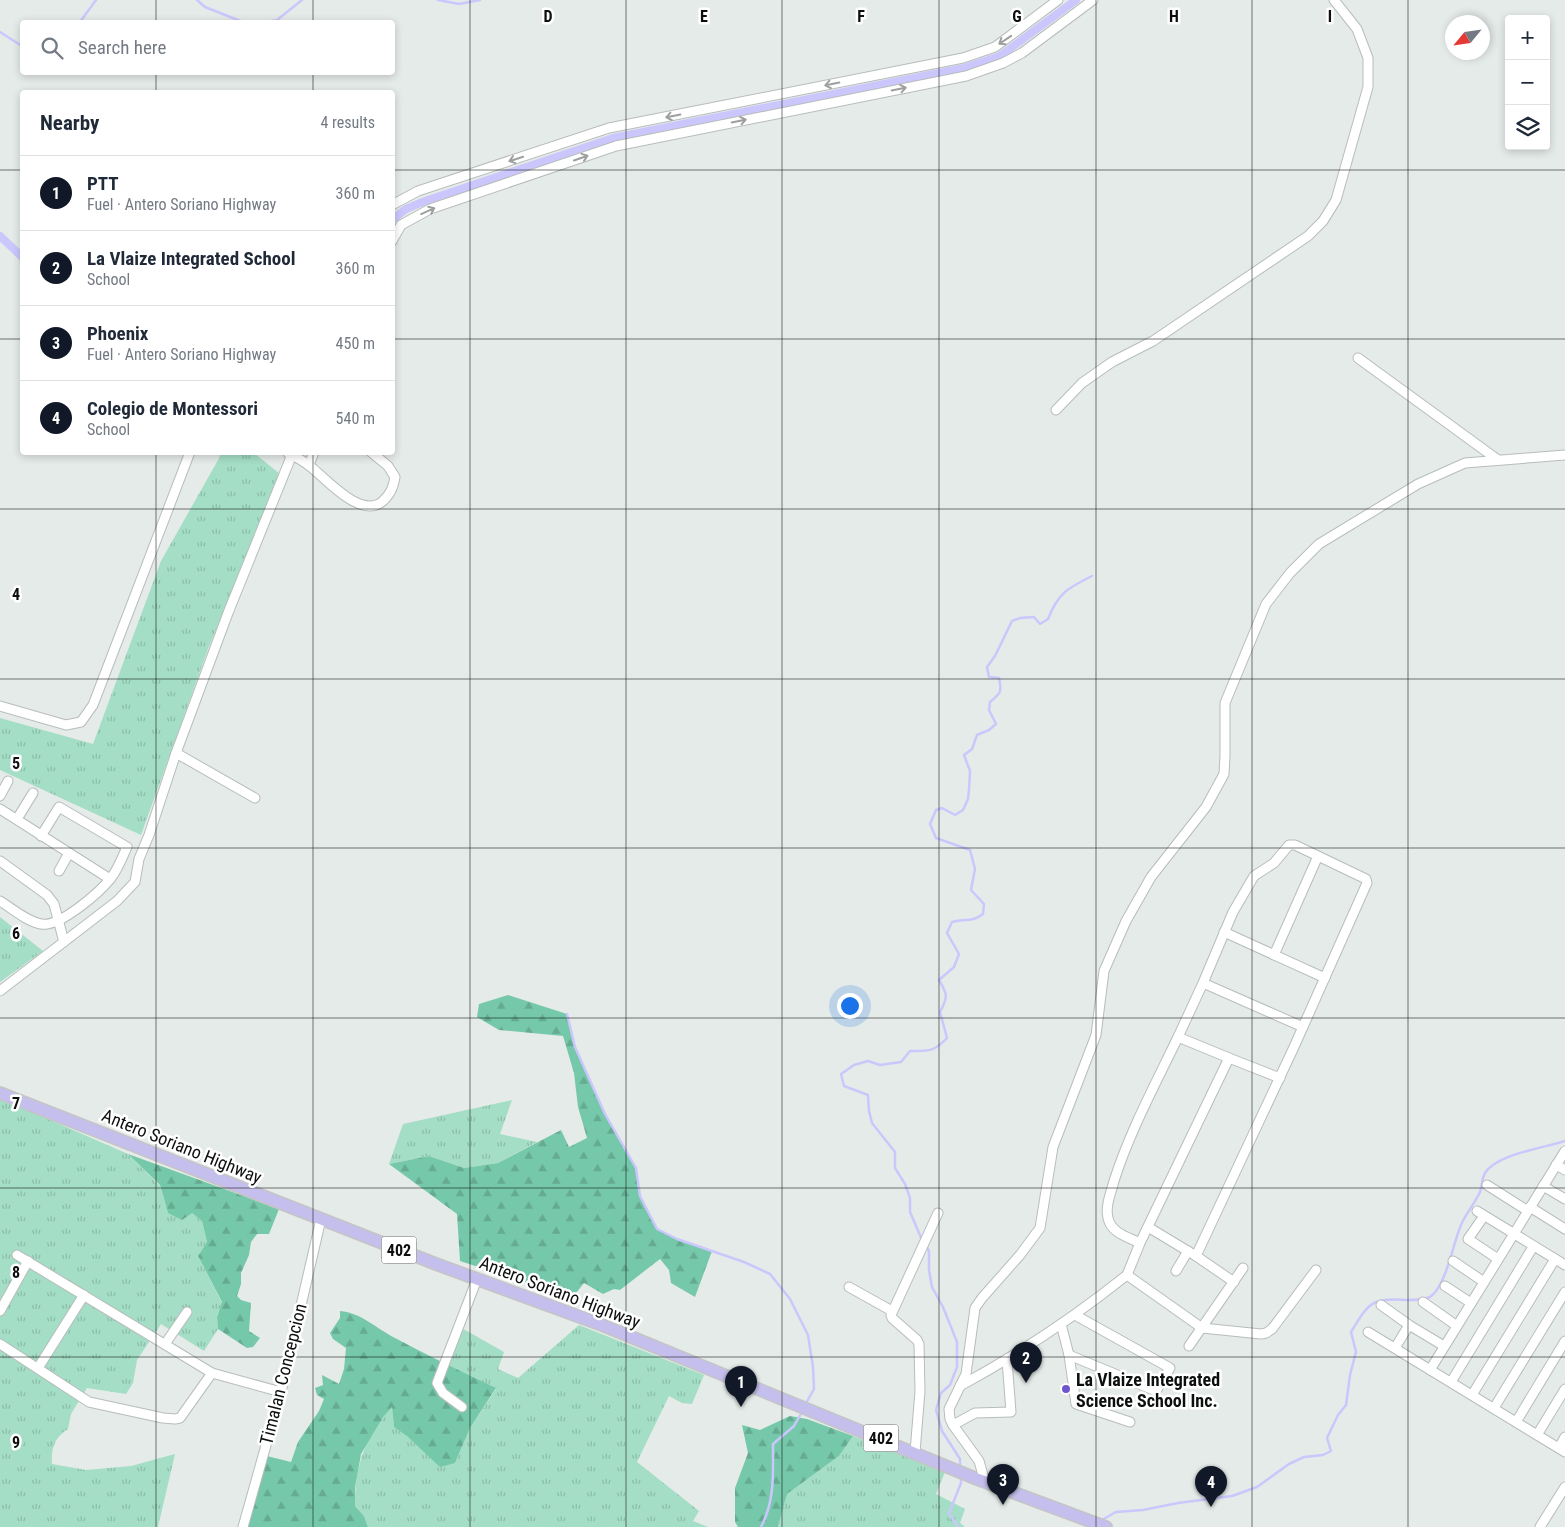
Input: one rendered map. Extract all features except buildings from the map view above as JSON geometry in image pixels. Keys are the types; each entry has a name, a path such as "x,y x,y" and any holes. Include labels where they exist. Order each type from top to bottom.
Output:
{"main road":[{"name":"Antero Soriano Highway","path":"0,1093 321,1219 602,1325 985,1482 1103,1526"}],"street":[{"path":"395,203 418,191 609,128 963,58 995,47 1058,0"},
{"path":"395,236 401,225 430,209 616,146 966,76 1003,63 1022,53 1093,0"},
{"path":"1056,410 1082,383 1112,362 1152,342 1308,236 1323,221 1336,200 1368,87 1368,58 1357,29 1334,0"},
{"path":"777,95 781,113"},
{"path":"1358,358 1498,460"},
{"path":"0,706 66,725 81,722 93,705 189,455"},
{"path":"0,991 117,901 135,882 139,859 149,835 176,753 231,604 290,455"},
{"path":"294,455 357,504 370,507 380,503 392,491 395,477 388,466 375,455"},
{"path":"309,465 313,455"},
{"path":"985,1482 979,1461 953,1425 949,1409 966,1374 975,1308 1020,1255 1040,1228 1053,1147 1096,1035 1104,971 1126,922 1151,877 1206,807 1224,774 1224,704 1266,604 1290,573 1319,544 1418,484 1465,463 1565,455"},
{"path":"176,753 255,798"},
{"path":"0,796 8,781"},
{"path":"16,819 32,793"},
{"path":"0,901 29,920 43,925 58,921 72,912 110,879 118,868 127,847 59,807 41,836"},
{"path":"0,808 110,879"},
{"path":"1140,1243 1117,1232 1111,1226 1108,1218 1107,1206 1124,1151 1203,983 1232,912 1254,876 1274,864 1289,845 1295,844 1366,879 1367,883 1280,1078 1192,1254 1176,1271"},
{"path":"59,871 69,854"},
{"path":"1274,955 1318,856"},
{"path":"0,861 47,895 54,904 64,942"},
{"path":"1224,932 1325,978"},
{"path":"1203,983 1303,1027"},
{"path":"1178,1037 1280,1078"},
{"path":"960,1386 1007,1360 1075,1315 1127,1275 1140,1243 1229,1058"},
{"path":"1430,1370 1565,1151"},
{"path":"1556,1165 1565,1170"},
{"path":"1487,1184 1565,1229"},
{"path":"1543,1186 1565,1200"},
{"path":"915,1452 920,1391 919,1344 892,1318 892,1311 938,1213"},
{"path":"1498,1259 1468,1240 1480,1214 1565,1265"},
{"name":"Timalan Concepcion","path":"243,1527 281,1392 321,1219"},
{"path":"1148,1227 1234,1282"},
{"path":"1451,1382 1533,1247"},
{"path":"16,1255 212,1372 281,1392"},
{"path":"1472,1395 1555,1259"},
{"path":"1453,1261 1484,1282"},
{"path":"0,1311 28,1262"},
{"path":"1189,1346 1243,1268"},
{"path":"1127,1275 1202,1328 1261,1334 1272,1329 1316,1270"},
{"path":"462,1407 443,1393 437,1383 477,1279"},
{"path":"1445,1286 1471,1303"},
{"path":"849,1287 892,1311"},
{"path":"1494,1408 1565,1292"},
{"path":"38,1368 84,1295"},
{"path":"1423,1302 1457,1326"},
{"path":"1381,1305 1444,1346"},
{"path":"165,1344 187,1312"},
{"path":"1068,1355 1156,1390 1170,1368 1075,1315"},
{"path":"1061,1324 1076,1404 1130,1422"},
{"path":"1395,1348 1409,1324"},
{"path":"1368,1332 1562,1450 1565,1437"},
{"path":"1516,1422 1565,1341"},
{"path":"0,1344 89,1402 163,1418 180,1418 212,1372"},
{"path":"953,1425 975,1412 1011,1412 1007,1360"},
{"path":"1537,1435 1565,1389"},
{"path":"1540,1527 1565,1489"}],"green space":[{"path":"221,455 256,455 280,474 208,649 141,835 0,770 0,718 93,744 161,561"},
{"path":"0,917 43,951 0,982"},
{"path":"508,995 567,1014 575,1047 605,1114 636,1168 640,1196 657,1229 677,1239 712,1251 695,1297 671,1283 669,1270 660,1259 620,1290 614,1289 603,1294 584,1283 572,1298 460,1261 457,1214 389,1164 429,1156 464,1168 498,1163 561,1130 569,1147 587,1138 578,1107 574,1073 563,1036 499,1030 477,1017 479,1004"},
{"path":"0,1098 128,1154 160,1186 168,1213 192,1213 202,1221 207,1242 198,1256 222,1303 217,1316 218,1329 204,1351 161,1324 137,1360 133,1383 126,1394 87,1388 71,1414 68,1429 59,1436 54,1444 52,1453 52,1464 86,1470 131,1466 175,1454 158,1527 0,1527"},
{"path":"512,1100 500,1134 537,1142 498,1163 464,1168 429,1156 389,1164 403,1124"},
{"path":"128,1154 279,1209 269,1234 257,1234 251,1242 249,1255 241,1273 241,1284 237,1296 241,1300 251,1303 249,1331 260,1338 253,1347 247,1348 218,1329 217,1317 222,1302 198,1256 207,1242 202,1221 192,1213 182,1220 168,1213 160,1185"},
{"path":"340,1311 362,1318 408,1345 496,1388 470,1428 455,1463 440,1467 408,1437 394,1427 392,1407 383,1417 361,1454 355,1488 355,1506 364,1516 368,1527 248,1527 267,1456 291,1462 298,1442 319,1411 324,1399 317,1395 315,1388 323,1385 322,1375 339,1384 344,1369 346,1348 333,1339 330,1333 340,1318"},
{"path":"579,1325 704,1375 692,1404 682,1403 669,1396 637,1462 699,1511 693,1521 708,1527 368,1527 364,1516 355,1506 357,1478 368,1440 392,1406 394,1427 455,1463 470,1428 496,1389 444,1364 458,1326 504,1352 498,1369 518,1378"},
{"path":"790,1416 807,1419 853,1436 839,1456 787,1494 778,1527 738,1527 735,1522 735,1488 748,1453 742,1425 760,1430"},
{"path":"853,1436 945,1472 936,1494 965,1509 960,1523 965,1527 778,1527 787,1494 839,1456"}],"waterway":[{"path":"81,20 96,0"},
{"path":"197,0 205,7 238,20"},
{"path":"277,20 302,0"},
{"path":"438,0 459,4 480,0"},
{"path":"395,218 406,209 425,201 613,138 964,68 1000,56 1076,0"},
{"path":"0,32 20,45"},
{"path":"0,236 20,255"},
{"path":"922,1240 910,1212 910,1198 905,1184 895,1168 895,1152 872,1123 868,1095 844,1086 841,1074 854,1065 868,1061 880,1065 901,1062 910,1051 931,1050 947,1038 940,1012 946,996 939,980 954,967 959,954 947,933 952,922 972,919 983,914 984,904 971,890 975,869 970,850 936,838 930,824 936,810 942,808 955,815 963,810 968,799 970,771 964,755 972,749 977,735 989,730 996,724 989,710 990,702 1000,692 1000,683 999,678 989,677 987,667 995,656 1012,621 1020,618 1034,617 1040,624 1048,619 1056,603 1065,592 1092,576"},
{"path":"567,1014 575,1047 605,1114 636,1168 640,1196 657,1229 677,1239 744,1262 770,1274 790,1299 808,1335 813,1367 814,1389 805,1405"},
{"path":"1100,1521 1116,1512 1143,1510 1232,1496 1257,1487 1289,1464 1304,1457 1323,1455 1331,1451 1327,1438 1338,1415 1346,1405 1350,1375 1356,1352 1351,1332 1362,1314 1367,1308 1378,1301 1419,1300 1430,1297 1436,1292 1445,1275 1461,1225 1480,1192 1485,1173 1491,1166 1510,1156 1565,1141"},
{"path":"926,1246 929,1251 929,1270 932,1287 943,1307 957,1342 957,1367 950,1385 941,1393 936,1410 942,1431 960,1459 960,1467"},
{"path":"761,1527 766,1517 771,1497 773,1444 794,1426 802,1412"},
{"path":"958,1527 949,1513 961,1483 961,1475"}],"place":[{"name":"La Vlaize Integrated School","path":"1026,1383"},
{"name":"La Vlaize Integrated Science School Inc.","path":"1066,1389"},
{"name":"PTT","path":"741,1407"},
{"name":"Phoenix","path":"1003,1505"},
{"name":"Colegio de Montessori","path":"1211,1507"}]}
